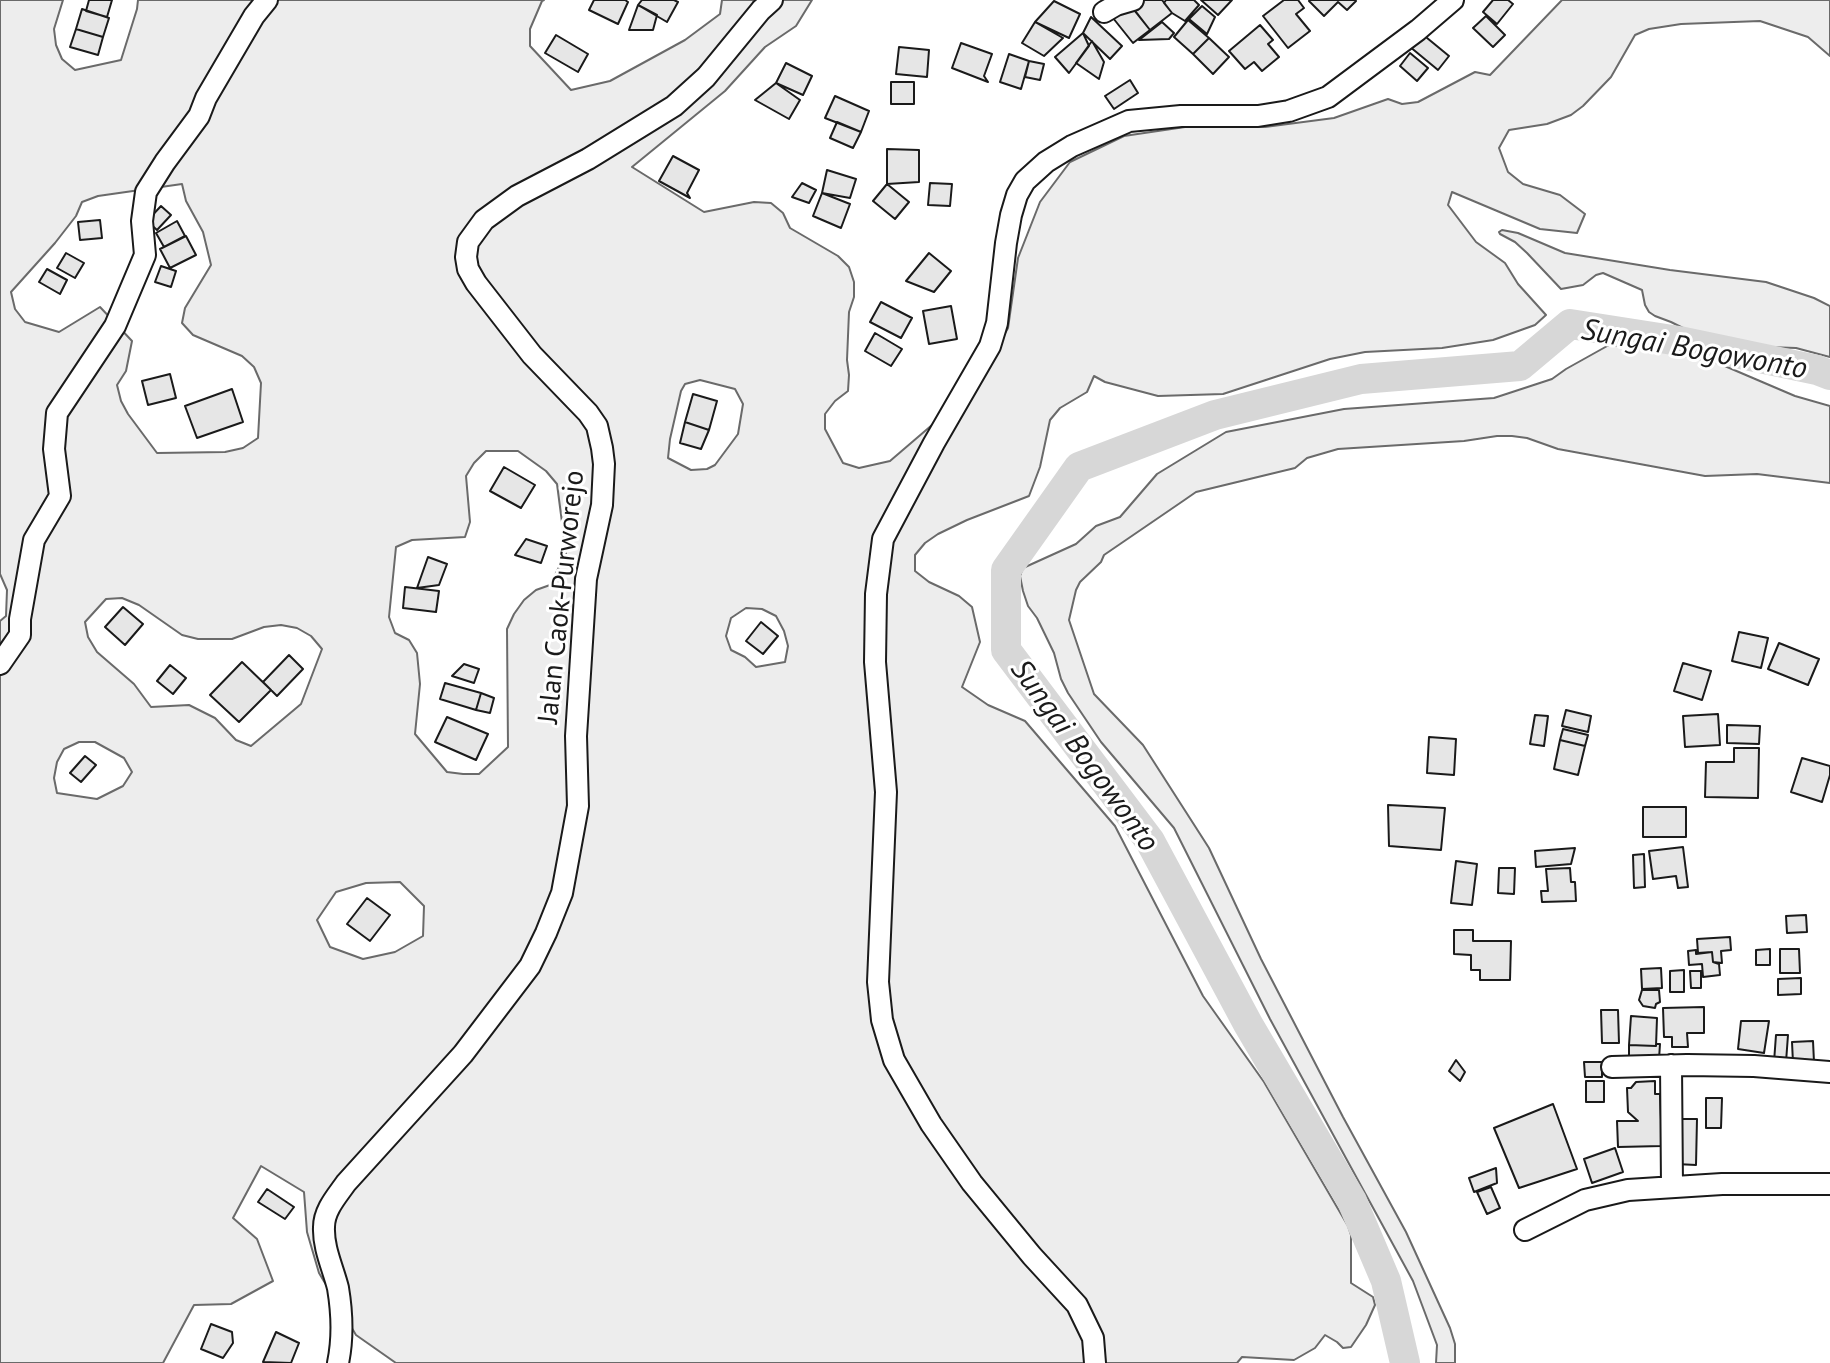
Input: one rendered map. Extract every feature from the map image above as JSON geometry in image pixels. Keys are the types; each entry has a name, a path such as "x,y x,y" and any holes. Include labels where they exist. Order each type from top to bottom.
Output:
{"street":[{"path":"0,664 20,635 34,540 60,496 54,449 57,413 115,326 145,255 142,221 146,192 199,116 206,98 254,16 267,0"},
{"name":"Jalan Caok-Purworejo","path":"338,1363 341,1323 337,1288 323,1226 330,1205 346,1183 463,1054 530,966 562,893 578,806 576,736 586,579 602,505 602,448 597,426 588,413 532,355 476,283 468,269 468,242 484,220 517,196 588,159 674,106 706,77 772,0"},
{"path":"1104,12 1133,0"},
{"path":"1095,1363 1093,1338 1077,1305 972,1183 931,1124 894,1060 882,1020 878,982 886,792 875,662 876,594 883,539 990,346 997,323 1011,215 1025,181 1046,162 1072,146 1129,121 1181,116 1258,116 1289,111 1328,97 1453,0"},
{"path":"1671,1065 1672,1187"},
{"path":"1612,1067 1754,1066 1830,1072"},
{"path":"1525,1230 1585,1200 1628,1190 1722,1184 1830,1184"}],"shaded area":[{"path":"0,0 63,0 54,29 56,45 62,59 75,70 121,60 138,0 544,0 530,29 530,46 571,90 610,81 685,40 720,14 722,0 812,0 796,26 765,47 725,91 632,167 704,212 754,202 771,203 783,213 790,228 838,256 849,267 854,282 854,297 849,312 848,391 825,414 825,429 843,463 859,468 890,461 974,389 1008,328 1018,258 1040,202 1070,162 1124,136 1185,127 1265,127 1334,118 1388,99 1402,104 1418,102 1475,72 1490,75 1562,0 1830,0 1830,56 1808,37 1760,21 1681,24 1649,29 1635,35 1611,77 1571,115 1547,124 1509,130 1499,148 1508,172 1523,184 1560,195 1585,214 1577,233 1540,229 1452,192 1448,205 1476,242 1505,263 1518,284 1546,315 1535,325 1493,340 1442,348 1365,352 1330,359 1223,394 1158,396 1105,382 1094,376 1087,392 1060,408 1050,420 1040,467 1029,496 938,534 915,555 915,571 972,607 980,642 962,687 988,705 1025,721 1115,826 1203,996 1264,1082 1348,1226 1351,1235 1351,1283 1373,1297 1375,1305 1351,1347 1343,1348 1325,1335 1315,1348 1294,1360 1242,1357 1237,1363 396,1363 356,1335 319,1273 307,1232 304,1192 261,1166 233,1218 257,1239 273,1281 231,1304 194,1305 163,1363 0,1363 0,621 6,616 7,590 0,574","holes":["182,184 186,201 203,232 211,265 185,308 182,323 193,335 242,356 254,367 261,383 258,438 243,448 225,452 157,453 128,414 117,385 126,371 132,341 100,307 59,332 25,322 15,309 11,292 55,243 76,216 82,202 98,196","700,380 735,389 743,404 738,434 715,465 707,469 691,470 668,458 685,384","486,451 518,451 546,471 557,484 566,553 550,585 536,590 524,600 507,629 508,747 479,774 447,772 415,734 420,684 417,653 409,640 395,633 389,617 396,547 412,540 465,537 470,522 466,476","122,598 139,605 182,635 198,639 232,639 264,627 281,625 297,628 311,636 322,649 301,704 251,746 236,740 215,718 189,705 151,707 134,684 97,652 88,637 85,622 106,599","746,608 762,609 776,616 784,631 788,646 785,662 756,667 731,650 726,636 731,618","79,742 95,742 124,758 132,772 123,786 97,799 57,793 54,778 64,749","400,882 424,906 423,936 395,952 363,959 330,947 317,920 336,892 366,883"]},
{"path":"1502,230 1518,233 1565,253 1766,282 1814,298 1830,306 1830,357 1796,348 1707,340 1655,316 1645,305 1642,290 1603,273 1583,285 1561,289 1515,242 1500,234"},
{"path":"1609,345 1665,349 1706,358 1795,396 1830,406 1830,483 1757,474 1705,476 1558,449 1512,436 1338,449 1307,458 1295,468 1196,492 1104,555 1101,562 1080,582 1069,620 1094,694 1143,745 1209,848 1261,959 1406,1232 1455,1344 1455,1363 1436,1363 1437,1345 1413,1281 1270,1019 1174,828 1101,742 1068,693 1054,653 1028,606 1020,576 1023,568 1076,544 1096,526 1120,517 1157,474 1226,432 1344,409 1494,398 1552,379"}],"building":[{"path":"89,0 112,0 107,17 86,11"},
{"path":"594,0 628,2 618,24 589,10"},
{"path":"642,0 678,2 667,22 638,5"},
{"path":"1144,0 1162,0 1172,13 1150,30 1133,8"},
{"path":"1166,0 1194,0 1199,5 1185,21 1172,13 1164,3"},
{"path":"1201,0 1232,0 1218,15"},
{"path":"1284,0 1298,0 1304,8 1296,14 1310,31 1288,48 1263,16"},
{"path":"1310,0 1356,1 1347,10 1338,2 1324,16"},
{"path":"1493,0 1508,0 1513,4 1497,24 1483,12"},
{"path":"1054,1 1080,14 1069,38 1035,22"},
{"path":"638,5 657,15 653,30 629,30"},
{"path":"1130,5 1150,30 1133,43 1113,18"},
{"path":"1202,6 1215,17 1207,34 1189,19"},
{"path":"82,9 109,18 103,37 76,29"},
{"path":"1486,16 1505,35 1493,47 1473,28"},
{"path":"1091,17 1122,46 1110,59 1083,33"},
{"path":"1188,20 1209,38 1193,54 1174,37"},
{"path":"1035,22 1063,38 1044,56 1022,43"},
{"path":"1162,22 1174,33 1169,39 1139,40"},
{"path":"1260,25 1273,40 1268,44 1279,57 1262,71 1254,62 1245,69 1229,51"},
{"path":"76,29 103,37 98,55 70,47"},
{"path":"1083,33 1089,46 1069,73 1055,57"},
{"path":"1421,33 1449,56 1438,70 1409,46"},
{"path":"556,35 588,54 578,72 545,53"},
{"path":"1209,38 1229,57 1213,74 1193,54"},
{"path":"1092,41 1104,62 1099,79 1076,63"},
{"path":"961,43 992,54 984,76 988,82 952,68"},
{"path":"899,47 929,50 927,77 896,74"},
{"path":"1410,53 1428,68 1417,81 1400,66"},
{"path":"1009,54 1029,61 1021,89 1000,82"},
{"path":"1029,61 1044,64 1040,80 1025,77"},
{"path":"786,63 812,76 803,95 776,83"},
{"path":"1130,80 1138,93 1114,109 1105,96"},
{"path":"891,82 914,82 914,104 891,104"},
{"path":"776,83 800,100 789,119 755,100"},
{"path":"835,96 869,111 861,132 825,118"},
{"path":"837,122 861,132 853,148 830,138"},
{"path":"887,149 919,150 919,182 887,184"},
{"path":"673,156 699,170 687,193 690,198 659,181"},
{"path":"827,170 856,179 850,198 822,193"},
{"path":"802,183 816,190 809,203 792,197"},
{"path":"930,183 952,184 950,206 928,205"},
{"path":"887,184 909,202 895,219 873,201"},
{"path":"822,193 850,204 841,228 813,216"},
{"path":"161,206 171,215 157,230 147,221"},
{"path":"100,220 102,238 80,240 78,222"},
{"path":"177,221 185,236 164,247 156,233"},
{"path":"186,236 196,255 170,268 160,249"},
{"path":"66,253 84,263 75,278 57,268"},
{"path":"929,253 951,271 934,292 906,281"},
{"path":"161,266 176,271 171,287 155,282"},
{"path":"47,269 67,280 60,294 39,282"},
{"path":"881,302 912,318 901,338 870,322"},
{"path":"951,306 957,339 929,344 923,311"},
{"path":"875,333 902,349 891,366 865,351"},
{"path":"170,374 176,398 148,405 142,381"},
{"path":"232,389 243,422 197,438 185,406"},
{"path":"693,394 717,401 709,430 685,422"},
{"path":"685,422 709,430 701,449 680,443"},
{"path":"504,467 535,485 521,508 490,491"},
{"path":"526,539 547,546 541,563 515,555"},
{"path":"428,557 447,564 439,585 417,588"},
{"path":"405,587 439,591 436,612 403,608"},
{"path":"123,607 143,624 125,645 105,627"},
{"path":"761,622 778,636 763,654 746,641"},
{"path":"1739,632 1768,638 1761,668 1732,661"},
{"path":"1779,643 1819,659 1808,685 1768,669"},
{"path":"289,655 303,669 277,696 263,682"},
{"path":"242,662 271,690 239,722 210,695"},
{"path":"1683,663 1711,671 1702,700 1674,691"},
{"path":"464,664 479,669 474,683 452,676"},
{"path":"170,665 186,678 173,694 157,681"},
{"path":"445,683 481,693 476,710 440,699"},
{"path":"481,693 494,698 490,713 476,710"},
{"path":"1566,710 1591,716 1588,732 1562,726"},
{"path":"1718,714 1720,745 1685,747 1683,716"},
{"path":"1535,715 1548,716 1544,746 1530,744"},
{"path":"447,717 488,734 476,760 435,742"},
{"path":"1727,725 1760,726 1759,744 1727,743"},
{"path":"1563,729 1588,735 1585,746 1560,740"},
{"path":"1429,737 1456,739 1454,775 1427,773"},
{"path":"1560,740 1585,746 1578,775 1554,769"},
{"path":"1734,748 1759,748 1758,798 1705,797 1706,762 1734,762"},
{"path":"85,756 96,765 81,782 70,773"},
{"path":"1802,758 1830,766 1822,802 1791,792"},
{"path":"1388,805 1445,808 1441,850 1389,846"},
{"path":"1643,807 1686,807 1686,837 1643,837"},
{"path":"1683,847 1688,887 1678,888 1676,876 1653,879 1649,851"},
{"path":"1575,848 1571,864 1536,867 1535,851"},
{"path":"1644,854 1645,887 1634,888 1633,855"},
{"path":"1456,861 1477,864 1472,905 1451,903"},
{"path":"1499,868 1515,868 1514,894 1498,893"},
{"path":"1570,868 1571,882 1575,882 1576,901 1542,902 1541,891 1548,891 1546,869"},
{"path":"367,898 390,915 370,941 347,924"},
{"path":"1806,915 1807,932 1787,933 1786,916"},
{"path":"1454,930 1473,930 1473,941 1511,941 1510,980 1480,980 1480,970 1471,970 1471,955 1454,954"},
{"path":"1730,937 1731,950 1721,951 1722,963 1713,962 1712,952 1698,953 1697,939"},
{"path":"1770,949 1770,965 1756,965 1756,950"},
{"path":"1780,949 1799,949 1800,973 1780,973"},
{"path":"1696,950 1696,954 1712,952 1713,962 1719,964 1720,975 1703,977 1702,964 1689,965 1688,951"},
{"path":"1661,968 1662,988 1642,989 1641,969"},
{"path":"1684,970 1684,992 1670,992 1670,971"},
{"path":"1690,971 1701,971 1701,988 1691,988"},
{"path":"1801,978 1801,994 1778,995 1778,979"},
{"path":"1642,990 1659,990 1660,1002 1655,1008 1643,1006 1639,1000"},
{"path":"1704,1007 1704,1033 1687,1033 1688,1047 1672,1047 1672,1037 1664,1037 1663,1008"},
{"path":"1601,1010 1618,1010 1619,1043 1602,1043"},
{"path":"1631,1016 1657,1018 1656,1046 1629,1045"},
{"path":"1741,1021 1769,1021 1764,1053 1738,1049"},
{"path":"1776,1035 1788,1035 1786,1062 1774,1062"},
{"path":"1813,1041 1814,1062 1793,1063 1792,1042"},
{"path":"1660,1044 1659,1059 1629,1058 1629,1045"},
{"path":"1456,1060 1465,1072 1460,1081 1449,1071"},
{"path":"1584,1062 1602,1062 1602,1077 1585,1077"},
{"path":"1586,1081 1604,1081 1604,1102 1586,1102"},
{"path":"1655,1081 1655,1094 1660,1094 1662,1146 1618,1147 1617,1121 1638,1121 1628,1112 1627,1088 1636,1082"},
{"path":"1706,1098 1722,1098 1721,1128 1706,1128"},
{"path":"1553,1104 1577,1169 1519,1188 1494,1128"},
{"path":"1677,1119 1697,1119 1696,1165 1676,1164"},
{"path":"1615,1148 1623,1172 1592,1183 1584,1159"},
{"path":"1496,1168 1497,1183 1474,1192 1469,1178"},
{"path":"1491,1187 1500,1208 1487,1214 1477,1192"},
{"path":"267,1189 294,1207 285,1219 258,1202"},
{"path":"211,1324 232,1332 233,1343 223,1358 201,1349"},
{"path":"276,1332 299,1343 291,1363 263,1362"}],"waterway":[{"name":"Sungai Bogowonto","path":"1405,1363 1386,1281 1352,1201 1248,1024 1150,841 1006,650 1006,570 1079,467 1215,415 1361,379 1520,366 1570,324 1679,341 1830,375"}]}
